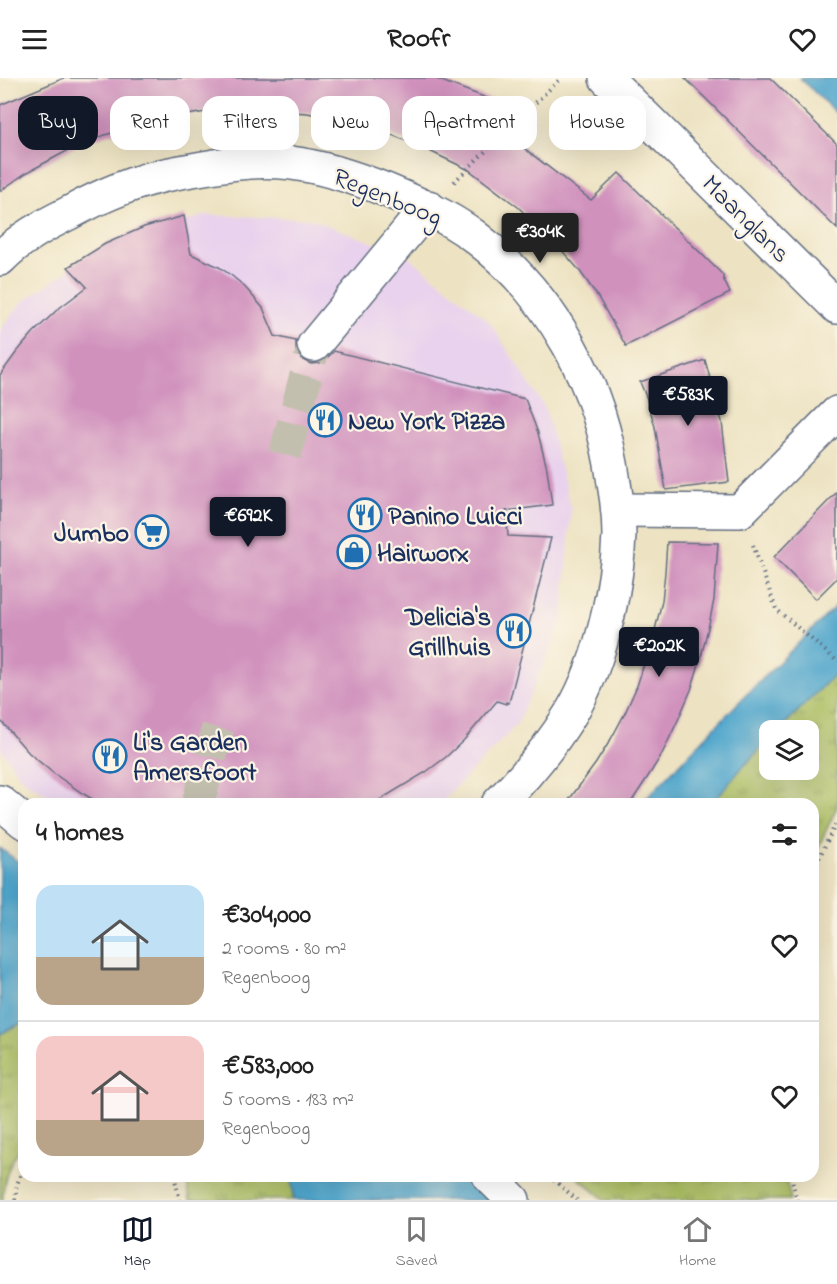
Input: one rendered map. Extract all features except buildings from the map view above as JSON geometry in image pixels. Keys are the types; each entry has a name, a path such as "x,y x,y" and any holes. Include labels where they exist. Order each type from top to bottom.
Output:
{"street":[{"name":"Maanglans","path":"606,78 837,307"},
{"name":"Regenboog","path":"0,259 7,251 37,230 125,186 165,174 254,161 272,162 308,166 360,181 428,207 474,236 533,294 560,329 582,368 595,399 610,459 618,510 619,534 615,583 596,659 571,712 556,735 540,757 503,798"},
{"path":"314,345 428,207"},
{"path":"618,510 740,511 837,413"},
{"path":"0,802 18,817"}],"path":[{"path":"428,207 561,78"},
{"path":"740,511 776,609 837,661"},
{"path":"819,859 837,821"},
{"path":"15,1200 18,1182"},
{"path":"176,1182 180,1200"},
{"path":"556,1182 577,1200"},
{"path":"792,1182 797,1200"}],"shaded area":[{"path":"207,215 311,219 408,256 489,321 545,408 571,508 563,621 517,724 446,798 52,798 21,778 0,748 0,331 21,303 107,244"}],"green space":[{"path":"837,672 837,807 819,846 819,798 717,798 759,750 759,780 819,780 819,720 789,720"},
{"path":"18,1025 18,1152 4,1184 3,1200 0,1200 0,1034"},
{"path":"187,1182 292,1182 294,1200 190,1200"},
{"path":"583,1182 786,1182 791,1200 605,1200"}],"water":[{"path":"800,78 837,78 837,114"},
{"path":"837,605 837,672 789,720 759,720 759,750 717,798 647,798"},
{"path":"0,848 18,862 18,1025 0,1034"},
{"path":"292,1182 499,1182 492,1200 294,1200"}],"tunnel":[{"path":"285,455 314,345"},
{"path":"200,798 218,728"}],"place":[{"name":"New York Pizza","path":"325,420"},
{"name":"Panino Luicci","path":"365,515"},
{"name":"Jumbo","path":"152,532"},
{"name":"Hairworx","path":"354,552"},
{"name":"Delicia's Grillhuis","path":"514,631"},
{"name":"Li's Garden Amersfoort","path":"110,756"}]}
